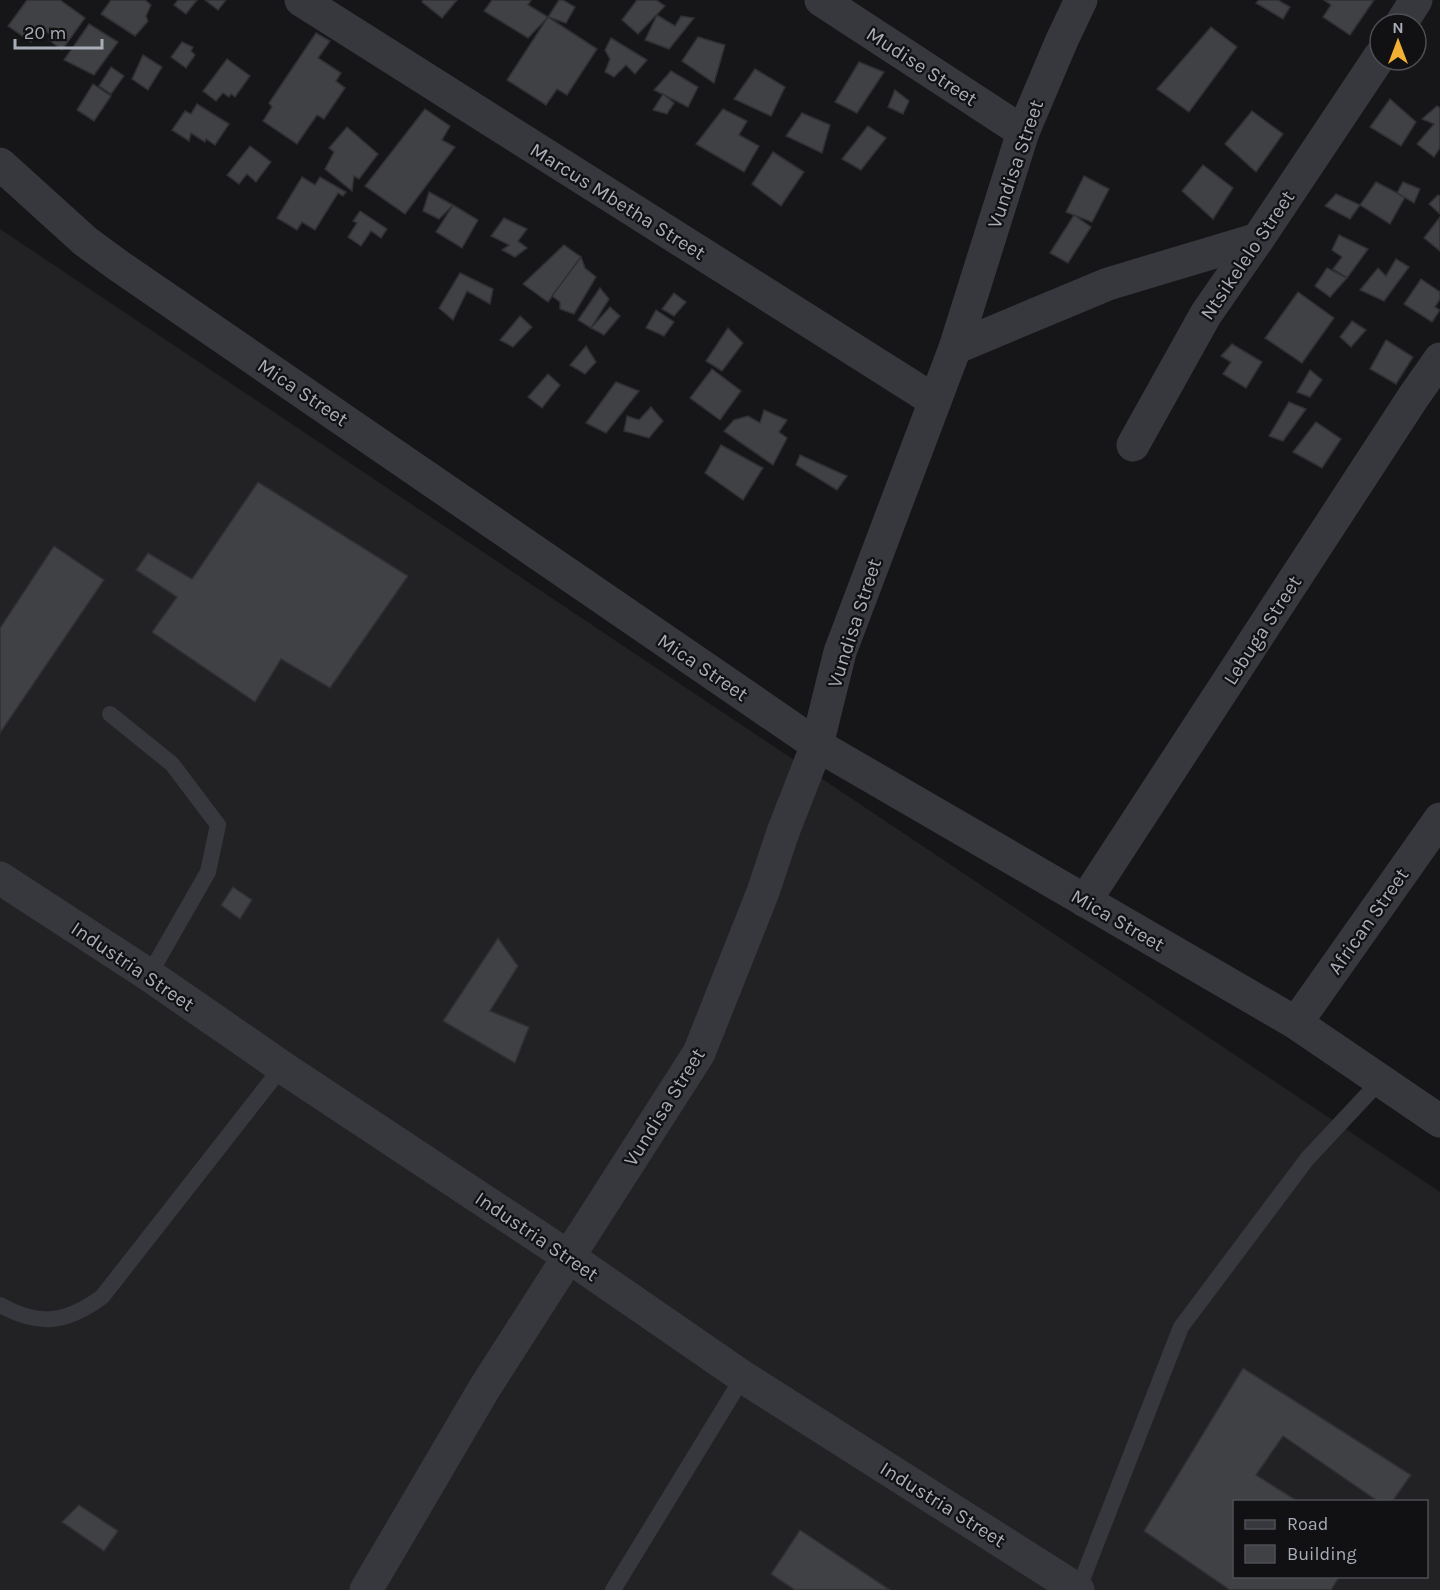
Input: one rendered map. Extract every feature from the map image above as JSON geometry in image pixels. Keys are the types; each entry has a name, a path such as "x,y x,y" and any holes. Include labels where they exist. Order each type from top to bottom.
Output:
{"street":[{"name":"Marcus Mbetha Street","path":"301,0 935,401"},
{"name":"Mudise Street","path":"820,0 1023,132"},
{"name":"Vundisa Street","path":"366,1590 484,1389 699,1053 763,892 783,832 817,745 840,652 955,348 1023,132 1062,40 1082,0"},
{"name":"Ntsikelelo Street","path":"1133,445 1206,314 1370,72"},
{"name":"Mica Street","path":"0,164 86,241 119,266 817,745 1296,1023 1440,1121"},
{"path":"955,348 1108,284 1258,239"},
{"name":"Lebuga Street","path":"1085,901 1440,359"},
{"name":"African Street","path":"1296,1023 1440,819"},
{"name":"Industria Street","path":"0,878 149,975 282,1067 569,1257 743,1377 1078,1590"}],"lane":[{"path":"110,714 172,764 218,825 208,872 149,975"},
{"path":"0,1305 19,1316 55,1320 83,1310 102,1297 282,1067"},
{"path":"1078,1590 1181,1327 1306,1159 1380,1081"},
{"path":"613,1590 743,1377"}],"shaded area":[{"path":"0,229 1440,1192 1440,1590 0,1590"}],"building":[{"path":"27,0 60,0 85,18 62,50 49,40 51,35 41,28 31,42 8,26"},
{"path":"111,0 145,0 151,5 146,16 148,21 135,36 101,14"},
{"path":"178,0 197,0 186,14 174,5"},
{"path":"205,0 226,0 218,10"},
{"path":"423,0 457,0 442,18 422,2"},
{"path":"492,0 531,0 528,5 548,17 528,38 484,11"},
{"path":"559,0 575,7 566,23 548,17"},
{"path":"637,0 656,0 665,6 638,34 622,20"},
{"path":"1259,0 1278,0 1290,7 1283,19 1256,3"},
{"path":"1324,0 1374,0 1350,35 1323,17 1331,5"},
{"path":"657,15 675,26 681,16 694,18 669,49 645,40"},
{"path":"548,17 597,49 567,95 557,89 546,105 507,80"},
{"path":"89,24 118,42 94,75 64,60"},
{"path":"1211,27 1237,47 1189,112 1157,89"},
{"path":"316,33 330,41 318,58 341,73 336,81 345,88 324,119 317,115 297,144 263,121 272,107 269,103"},
{"path":"698,37 725,45 714,83 682,61"},
{"path":"611,38 647,60 635,74 626,65 614,77 605,72 610,59 605,50"},
{"path":"182,42 193,47 191,51 195,55 186,68 171,57"},
{"path":"143,55 162,67 148,90 132,79"},
{"path":"227,59 250,76 235,97 231,94 229,97 223,93 216,101 203,91"},
{"path":"859,62 884,72 857,113 835,102"},
{"path":"111,67 124,76 111,94 99,86"},
{"path":"755,69 785,87 771,116 734,99"},
{"path":"671,71 698,87 688,107 654,90"},
{"path":"93,84 111,96 94,121 77,110"},
{"path":"895,90 909,101 903,114 888,107"},
{"path":"663,94 674,103 667,114 653,110"},
{"path":"1390,99 1416,122 1401,146 1370,127"},
{"path":"197,104 229,124 215,145 191,133 189,141 172,130 185,111 191,114"},
{"path":"1437,106 1440,108 1440,148 1434,157 1417,144 1434,124 1422,119"},
{"path":"425,109 450,126 442,140 455,147 405,214 365,186"},
{"path":"723,109 747,121 739,135 759,146 744,172 696,144"},
{"path":"1252,111 1283,134 1256,172 1225,144"},
{"path":"802,113 830,125 822,153 786,136"},
{"path":"868,126 886,138 861,170 842,159"},
{"path":"347,127 378,154 359,179 354,176 352,191 325,169 334,152 329,148"},
{"path":"250,146 271,162 256,182 247,174 239,184 227,175"},
{"path":"773,152 804,172 781,206 752,184"},
{"path":"1203,165 1233,188 1213,219 1182,191"},
{"path":"1084,176 1109,189 1092,222 1066,212"},
{"path":"302,177 315,185 320,177 346,192 343,196 338,193 315,230 302,222 297,230 277,218"},
{"path":"1376,182 1405,197 1390,224 1360,205"},
{"path":"1403,182 1420,189 1414,203 1397,193"},
{"path":"429,192 453,205 439,219 423,211"},
{"path":"1336,194 1360,205 1350,219 1325,206"},
{"path":"1438,195 1440,196 1440,214 1429,204"},
{"path":"453,205 478,220 462,248 436,232"},
{"path":"360,211 387,229 381,238 371,231 361,246 348,237 357,223 353,221"},
{"path":"1074,215 1091,227 1068,263 1050,253"},
{"path":"1440,217 1440,251 1424,238"},
{"path":"504,218 527,229 518,241 527,248 515,257 502,250 509,245 491,236"},
{"path":"1339,235 1368,249 1347,278 1333,269 1342,257 1332,250"},
{"path":"564,245 581,257 548,302 523,284"},
{"path":"581,257 585,268 596,277 574,314 560,309 560,302 552,296"},
{"path":"1396,259 1409,267 1384,301 1360,290 1378,268 1386,276"},
{"path":"1327,268 1347,278 1330,297 1315,286"},
{"path":"460,273 493,289 490,304 467,291 453,320 439,308"},
{"path":"1421,279 1440,292 1440,299 1435,307 1440,310 1432,322 1404,304"},
{"path":"600,288 609,299 591,328 578,320"},
{"path":"1298,292 1334,318 1302,363 1265,338"},
{"path":"674,293 686,302 674,316 662,309"},
{"path":"610,307 620,316 604,335 591,328"},
{"path":"656,310 674,322 664,336 646,328"},
{"path":"520,316 532,327 513,347 500,340"},
{"path":"1352,321 1366,330 1351,347 1340,337"},
{"path":"728,328 743,343 722,371 706,361"},
{"path":"1386,340 1413,357 1396,384 1370,369"},
{"path":"1232,344 1262,362 1246,388 1223,374 1231,362 1221,356"},
{"path":"586,346 596,362 585,374 570,365"},
{"path":"712,369 741,391 720,420 690,398"},
{"path":"1310,370 1322,380 1310,397 1297,392"},
{"path":"548,374 560,385 542,408 528,397"},
{"path":"616,382 639,391 606,433 586,423"},
{"path":"1289,402 1306,409 1283,441 1269,436"},
{"path":"651,407 663,421 649,438 624,431 627,416 639,420"},
{"path":"764,410 787,420 779,432 787,438 773,465 724,431 734,420 748,416 760,423"},
{"path":"1316,422 1341,439 1322,468 1293,452"},
{"path":"721,445 763,468 743,500 705,473"},
{"path":"800,455 847,476 837,490 796,465"},
{"path":"258,482 408,576 330,688 281,659 255,702 152,632 177,597 136,570 148,553 192,579"},
{"path":"54,546 104,580 0,733 0,628"},
{"path":"233,887 252,900 240,919 221,905"},
{"path":"498,938 518,966 490,1011 529,1027 515,1063 443,1021"},
{"path":"1243,1368 1411,1475 1393,1500 1376,1500 1283,1436 1256,1475 1296,1500 1233,1500 1233,1578 1339,1578 1331,1590 1230,1590 1144,1531"},
{"path":"79,1505 118,1531 104,1551 62,1522"},
{"path":"800,1530 890,1590 795,1590 771,1574"}]}
